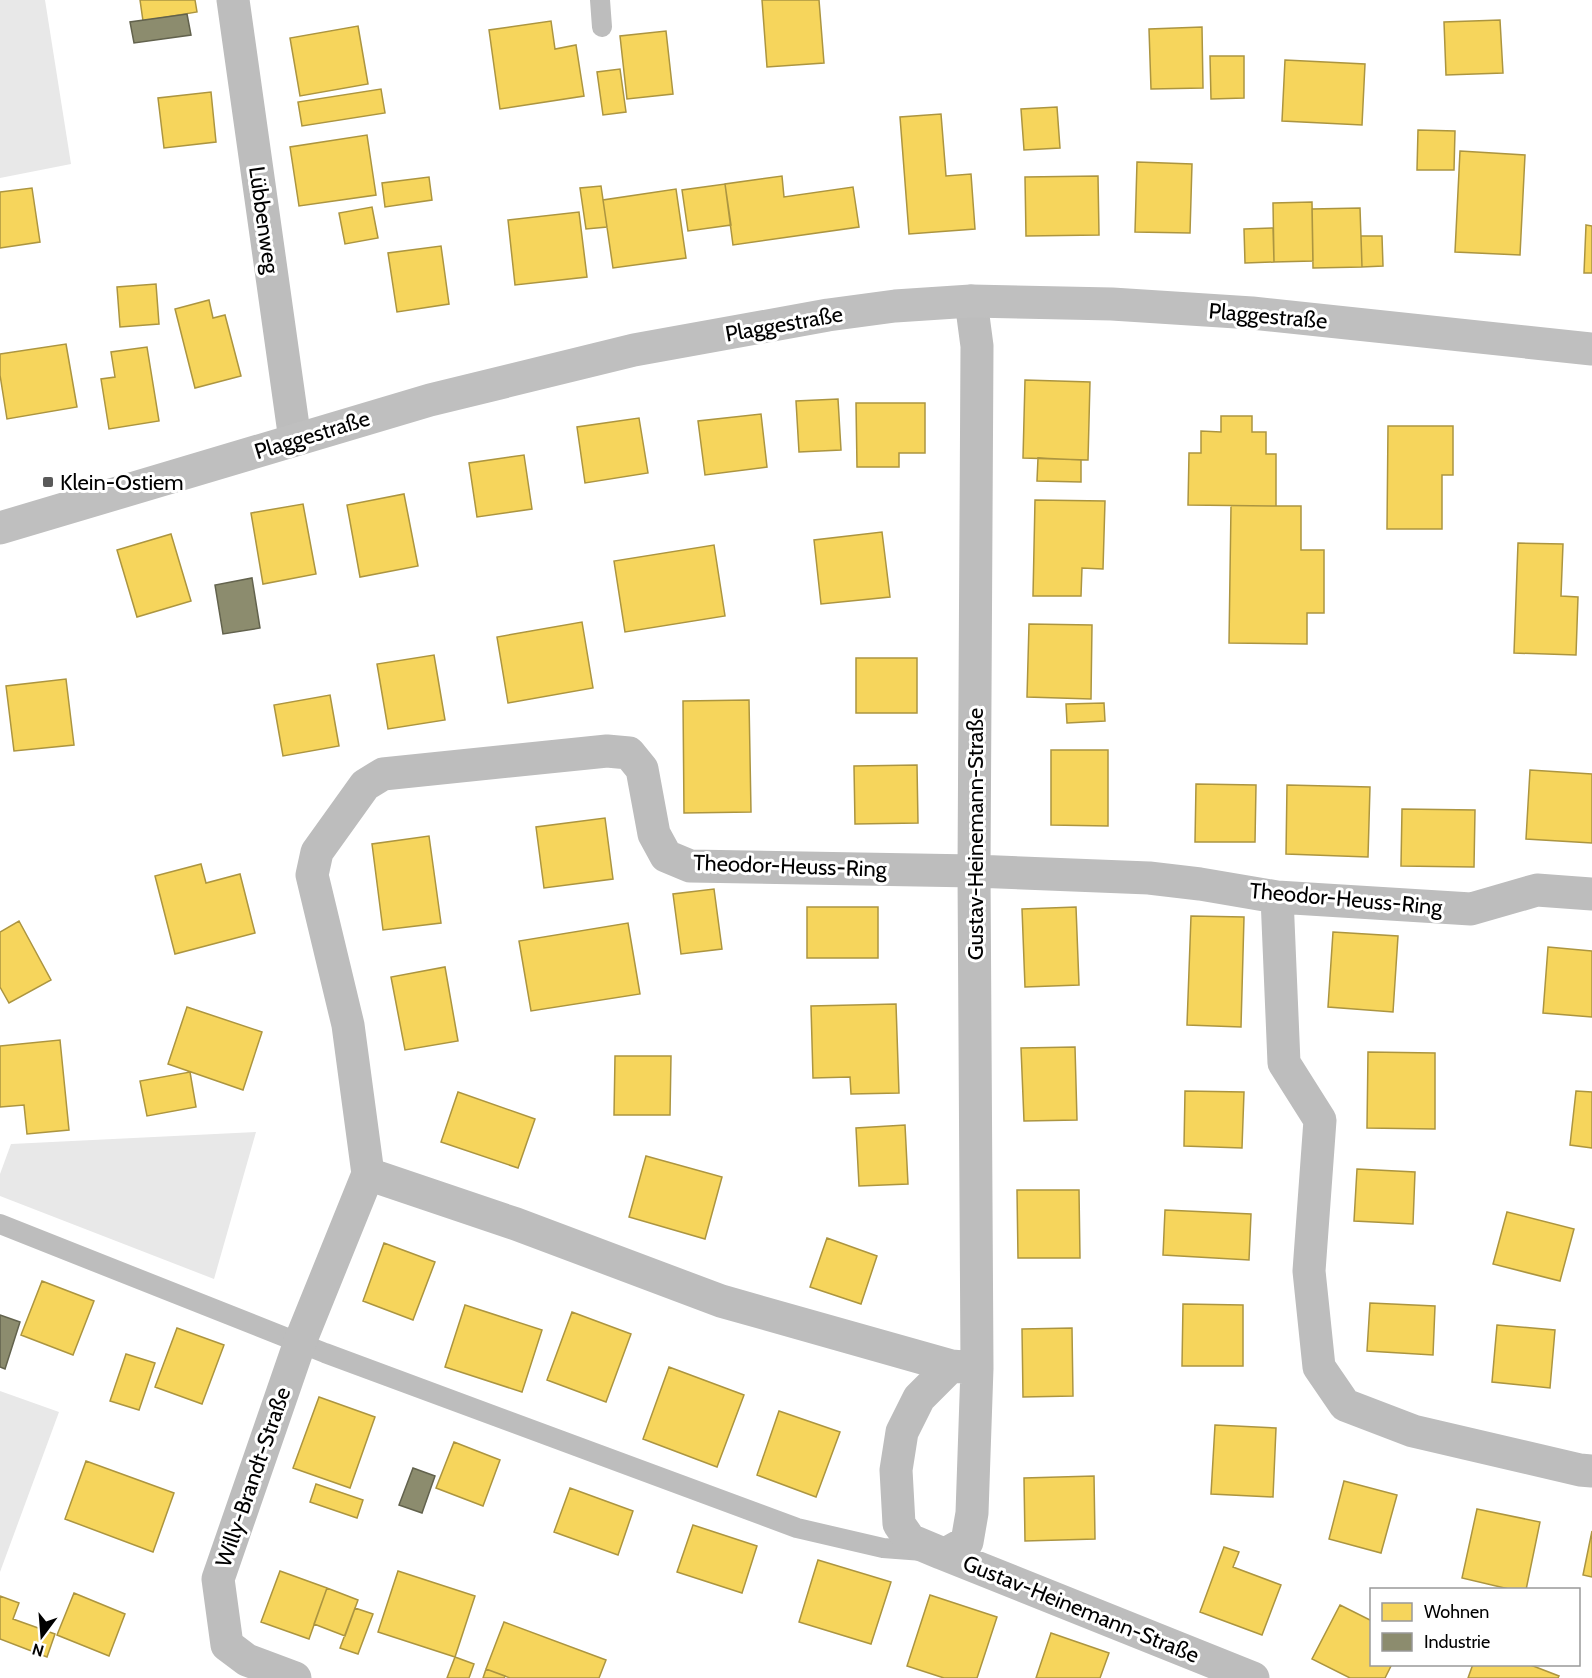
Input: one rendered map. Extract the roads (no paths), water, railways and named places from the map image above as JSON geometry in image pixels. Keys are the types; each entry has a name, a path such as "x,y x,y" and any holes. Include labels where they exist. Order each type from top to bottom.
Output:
{"street":[{"name":"Lübbenweg","path":"233,0 295,440"},
{"name":"Plaggestraße","path":"0,528 430,400 634,350 828,315 895,306 971,301 1112,304 1242,313 1592,349"},
{"name":"Gustav-Heinemann-Straße","path":"941,1553 951,1551 967,1542 972,1513 964,1367 974,871 977,346 971,301"},
{"name":"Theodor-Heuss-Ring","path":"300,1342 368,1174 348,1026 312,875 317,852 365,785 383,774 607,751 629,753 642,769 654,834 666,856 690,866 974,871 1149,878 1276,897 1471,909 1537,890 1592,894"},
{"path":"1276,897 1284,1063 1320,1120 1309,1271 1319,1367 1345,1406 1413,1431 1592,1471"},
{"path":"368,1174 516,1224 721,1301 964,1367"},
{"name":"Willy-Brandt-Straße","path":"295,1678 247,1660 227,1645 218,1579 300,1342"},
{"name":"Gustav-Heinemann-Straße","path":"964,1367 919,1398 902,1432 896,1470 898,1524 910,1540 1253,1678"}],"lane":[{"path":"600,0 602,27"},
{"path":"0,1224 300,1342 797,1528 884,1548 941,1553"}],"place":[{"name":"Klein-Ostiem","path":"48,482"}]}
